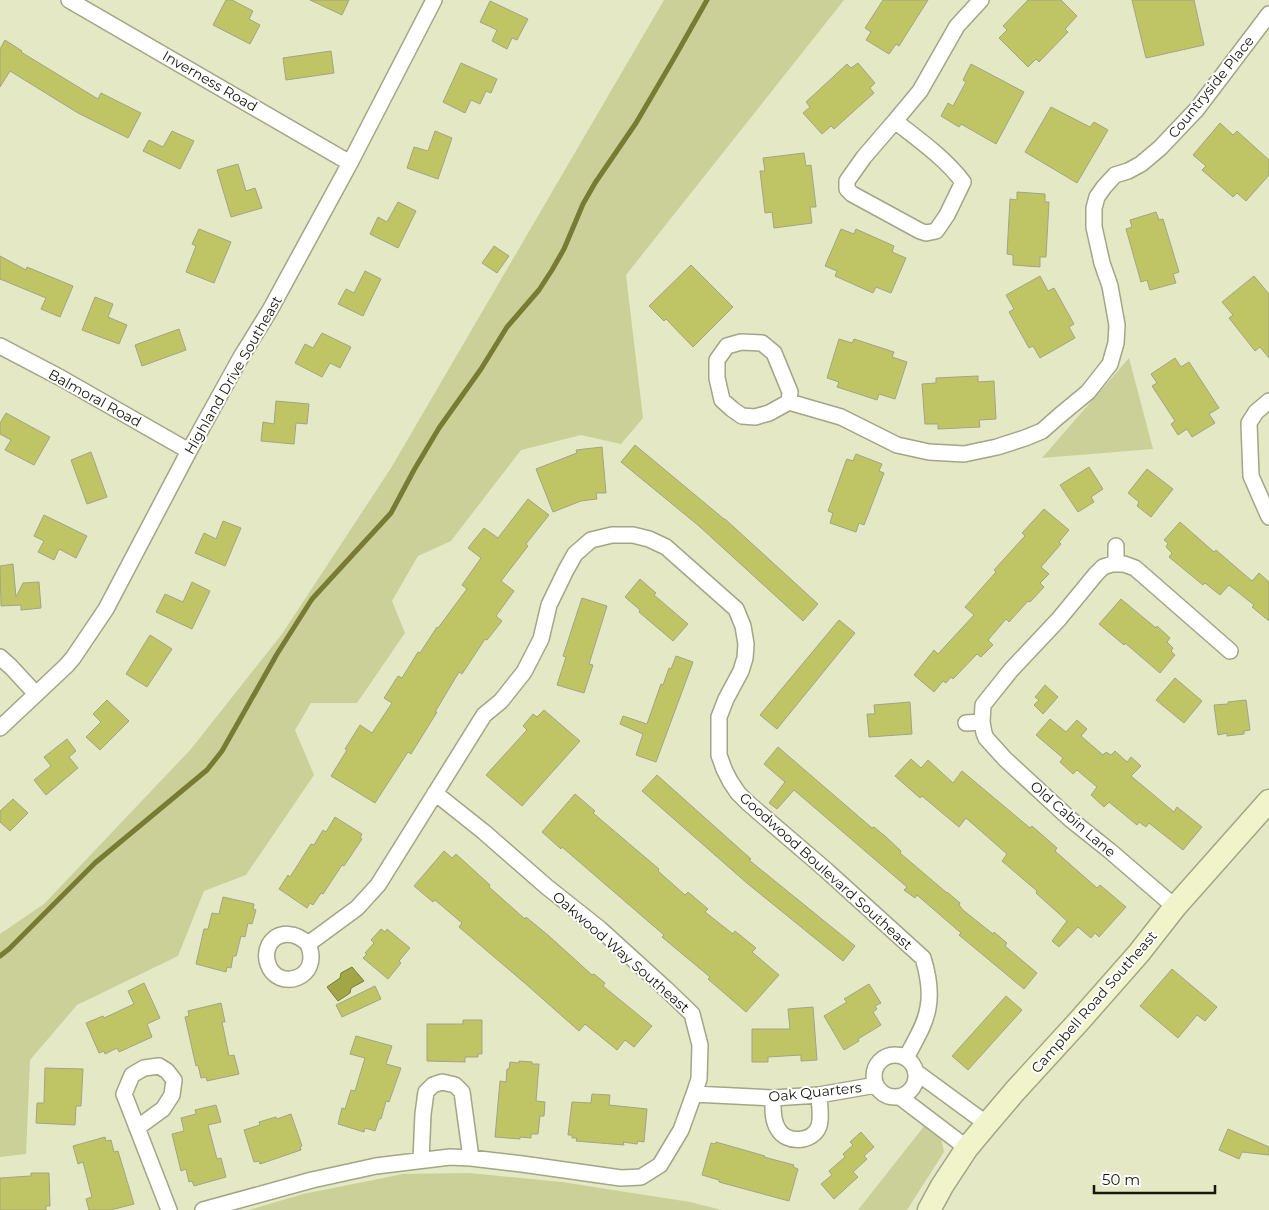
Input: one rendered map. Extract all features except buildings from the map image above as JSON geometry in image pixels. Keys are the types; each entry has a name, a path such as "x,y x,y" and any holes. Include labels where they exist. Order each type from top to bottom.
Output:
{"street":[{"name":"Inverness Road","path":"69,0 350,163"},
{"name":"Highland Drive Southeast","path":"0,728 73,658 102,616 188,451 270,310 350,163 434,0"},
{"path":"895,121 938,155 964,182 947,215 936,231 926,233 920,231 852,194 847,189 847,181 864,157 920,91 957,26 981,0"},
{"name":"Countryside Place","path":"789,402 841,417 897,445 929,452 964,454 997,447 1042,431 1088,392 1110,364 1116,344 1117,325 1110,286 1102,264 1094,227 1094,208 1097,197 1115,176 1141,164 1160,148 1197,109 1269,14"},
{"path":"742,342 762,343 774,353 790,392 789,402 769,413 755,417 742,416 722,400 716,378 717,360 727,346 742,342"},
{"name":"Balmoral Road","path":"0,346 61,378 188,451"},
{"path":"1269,400 1256,412 1249,423 1251,476 1269,517"},
{"name":"Goodwood Boulevard Southeast","path":"308,944 357,908 378,885 485,714 501,701 524,672 541,638 548,605 575,554 591,540 612,535 633,534 666,547 736,608 743,626 746,644 745,658 742,671 726,699 719,717 719,756 730,782 748,803 826,870 923,958 930,993 928,1009 906,1058"},
{"path":"1116,546 1116,564"},
{"path":"966,723 982,722 983,705 1011,670 1059,619 1096,574 1103,567 1112,564 1124,564 1135,568 1230,651"},
{"path":"0,657 11,666 36,694"},
{"name":"Old Cabin Lane","path":"982,722 986,738 1005,759 1070,819 1175,906"},
{"name":"Oakwood Way Southeast","path":"203,1210 312,1180 376,1166 450,1157 522,1164 621,1178 641,1177 660,1165 681,1130 699,1079 700,1045 692,1014 600,929 547,887 436,793"},
{"name":"Campbell Road Southeast","path":"928,1210 967,1148 1014,1091 1133,960 1175,906 1269,801"},
{"name":"Oak Quarters","path":"906,1058 899,1056 884,1058 875,1070 874,1078 876,1085 886,1095 900,1097 967,1148"},
{"path":"900,1097 910,1091 916,1080 915,1068 906,1058"},
{"path":"916,1072 987,1124"},
{"path":"422,1160 423,1114 426,1092 433,1084 442,1082 455,1085 462,1092 471,1158"},
{"name":"Oak Quarters","path":"694,1094 773,1098 819,1095 876,1085"},
{"path":"773,1098 775,1122 778,1130 783,1136 799,1139 808,1138 815,1133 819,1126 819,1095"},
{"path":"137,1128 169,1210"}],"shaded area":[{"path":"664,0 844,0 626,275 643,418 621,444 581,435 521,450 451,541 418,556 392,601 405,633 357,703 311,703 295,730 314,775 246,875 204,891 178,956 77,1005 30,1060 26,1154 0,1157 0,934 44,904 191,749 282,634 391,468"},
{"path":"1129,358 1153,449 1042,458"},
{"path":"352,967 364,981 351,988 350,993 338,1001 327,987 340,978 341,973"},
{"path":"925,1125 941,1138 944,1152 907,1210 858,1210"},
{"path":"468,1173 562,1182 690,1202 722,1210 249,1210 303,1194 403,1174"}],"waterway":[{"path":"0,956 95,863 207,770 222,751 277,654 312,599 391,513 439,428 481,369 507,327 539,290 552,270 595,183 636,123 707,0"}]}
